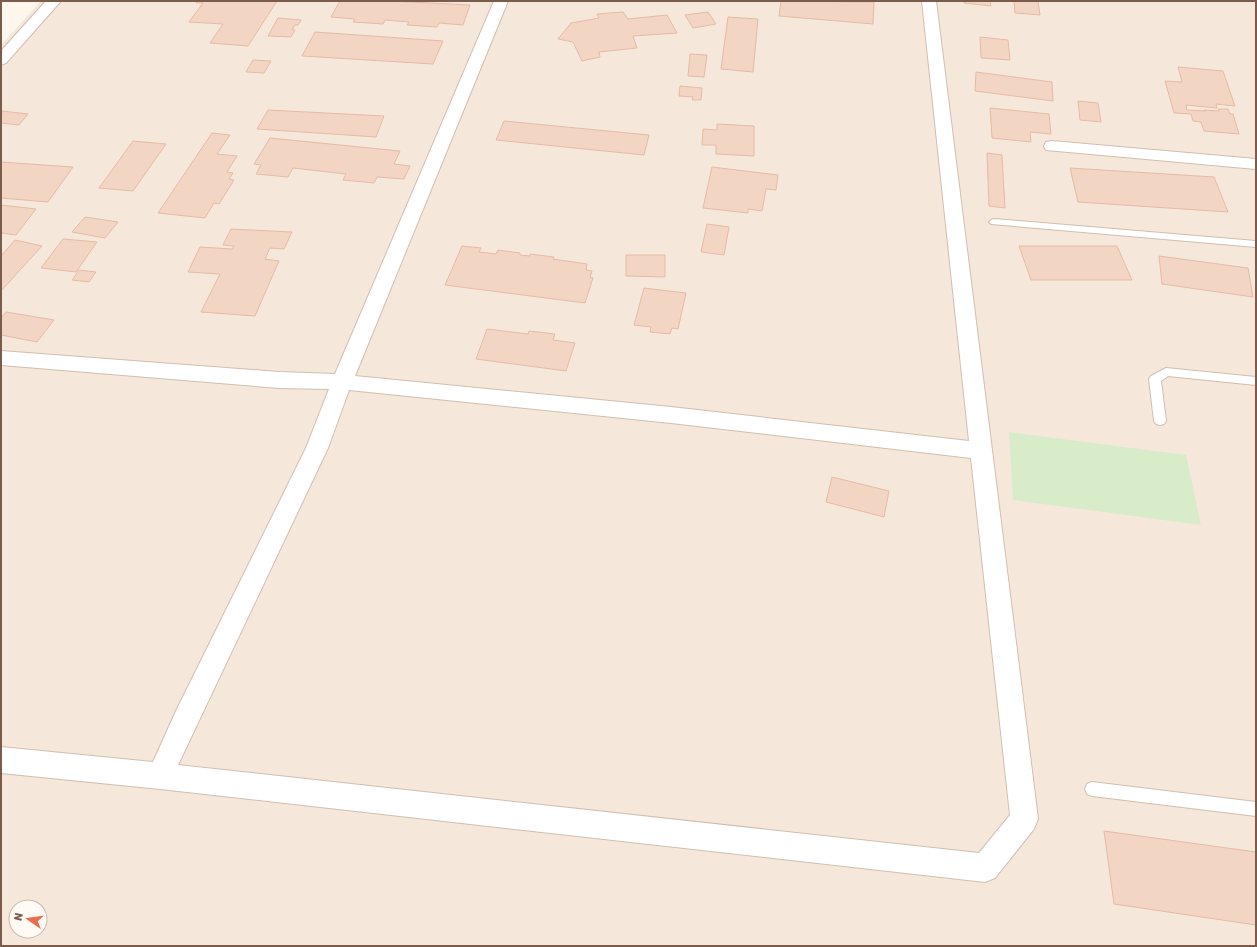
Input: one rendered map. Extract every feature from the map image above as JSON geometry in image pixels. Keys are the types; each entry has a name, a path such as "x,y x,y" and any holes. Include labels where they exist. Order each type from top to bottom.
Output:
{"street":[{"path":"1,60 54,1"},
{"path":"160,776 188,713 317,448 342,382 501,1"},
{"path":"1,760 160,776 985,868 1024,819 929,1"},
{"path":"1052,146 1256,164"},
{"path":"1,358 279,380 342,382 671,414 982,451"}],"lane":[{"path":"994,222 1256,244"},
{"path":"1160,421 1155,379 1166,372 1256,381"},
{"path":"1092,789 1256,809"}],"shaded area":[{"path":"41,1 1256,1 1256,946 1,946 1,45"}],"green space":[{"path":"1009,432 1186,455 1201,525 1013,500"}],"building":[{"path":"197,1 277,1 248,46 210,43 223,24 189,22 203,3 196,3"},
{"path":"340,1 391,1 470,5 463,25 439,23 437,27 407,25 409,22 385,20 383,24 353,22 355,19 331,17"},
{"path":"781,1 874,2 873,24 779,16"},
{"path":"964,1 990,1 991,6 964,3"},
{"path":"1014,1 1038,1 1040,15 1015,13"},
{"path":"623,12 628,19 667,15 677,33 633,36 637,48 599,52 600,57 582,61 573,42 558,39 571,23 599,18 597,14"},
{"path":"708,12 716,24 693,28 685,15"},
{"path":"728,17 758,19 753,72 721,69"},
{"path":"278,18 301,20 292,30 295,30 291,37 268,36"},
{"path":"315,32 443,41 433,64 302,56"},
{"path":"980,37 1008,40 1010,60 981,58"},
{"path":"690,54 707,55 704,77 688,76"},
{"path":"253,60 271,61 264,73 246,72"},
{"path":"1178,67 1223,71 1235,106 1216,104 1217,108 1186,105 1187,110 1219,111 1218,109 1228,109 1230,114 1233,114 1239,134 1204,131 1201,122 1193,121 1191,114 1174,113 1165,81 1182,82"},
{"path":"976,72 1052,82 1053,101 975,91"},
{"path":"680,86 702,88 701,100 692,100 693,97 679,96"},
{"path":"1078,101 1098,103 1101,122 1080,120"},
{"path":"990,108 1049,114 1051,134 1030,132 1031,142 992,138"},
{"path":"268,110 384,116 376,137 257,129"},
{"path":"2,111 28,114 19,125 1,123"},
{"path":"504,121 649,135 644,155 496,140"},
{"path":"717,124 754,126 754,156 716,154 716,145 702,145 703,129 717,130"},
{"path":"212,133 230,135 217,154 237,156 227,172 233,173 229,179 234,180 219,204 214,203 205,218 158,213"},
{"path":"270,138 400,151 394,164 410,166 404,179 377,177 374,183 343,180 346,174 293,168 288,177 256,174 261,165 254,164"},
{"path":"133,141 166,144 133,191 99,188"},
{"path":"987,153 1002,155 1005,208 989,206"},
{"path":"1,162 73,167 48,202 1,198"},
{"path":"712,167 778,175 776,190 766,189 762,211 748,209 748,213 703,208"},
{"path":"1070,168 1214,177 1228,212 1078,202"},
{"path":"1,205 36,209 16,235 1,233"},
{"path":"85,217 118,222 105,238 72,232"},
{"path":"707,224 729,227 724,255 701,252"},
{"path":"231,229 292,232 284,249 270,248 265,259 279,261 255,316 201,312 220,274 188,272 200,247 232,249 234,246 223,245"},
{"path":"63,239 97,242 76,272 41,268"},
{"path":"15,240 42,246 1,291 1,256"},
{"path":"462,246 481,248 479,252 496,254 498,250 520,253 520,255 530,256 530,254 554,257 553,259 587,264 586,270 592,271 590,277 593,278 585,303 445,285"},
{"path":"1019,246 1117,246 1132,280 1031,280"},
{"path":"626,255 665,255 665,277 626,276"},
{"path":"1159,256 1248,268 1253,297 1162,284"},
{"path":"79,270 96,272 89,282 72,280"},
{"path":"644,288 686,293 678,329 672,328 670,334 650,332 651,327 634,325"},
{"path":"6,312 54,320 37,342 1,335 1,318"},
{"path":"487,329 528,334 529,331 555,334 553,340 575,343 566,371 476,359"},
{"path":"832,477 889,491 884,517 826,502"},
{"path":"1104,831 1256,852 1256,925 1114,904"}]}
